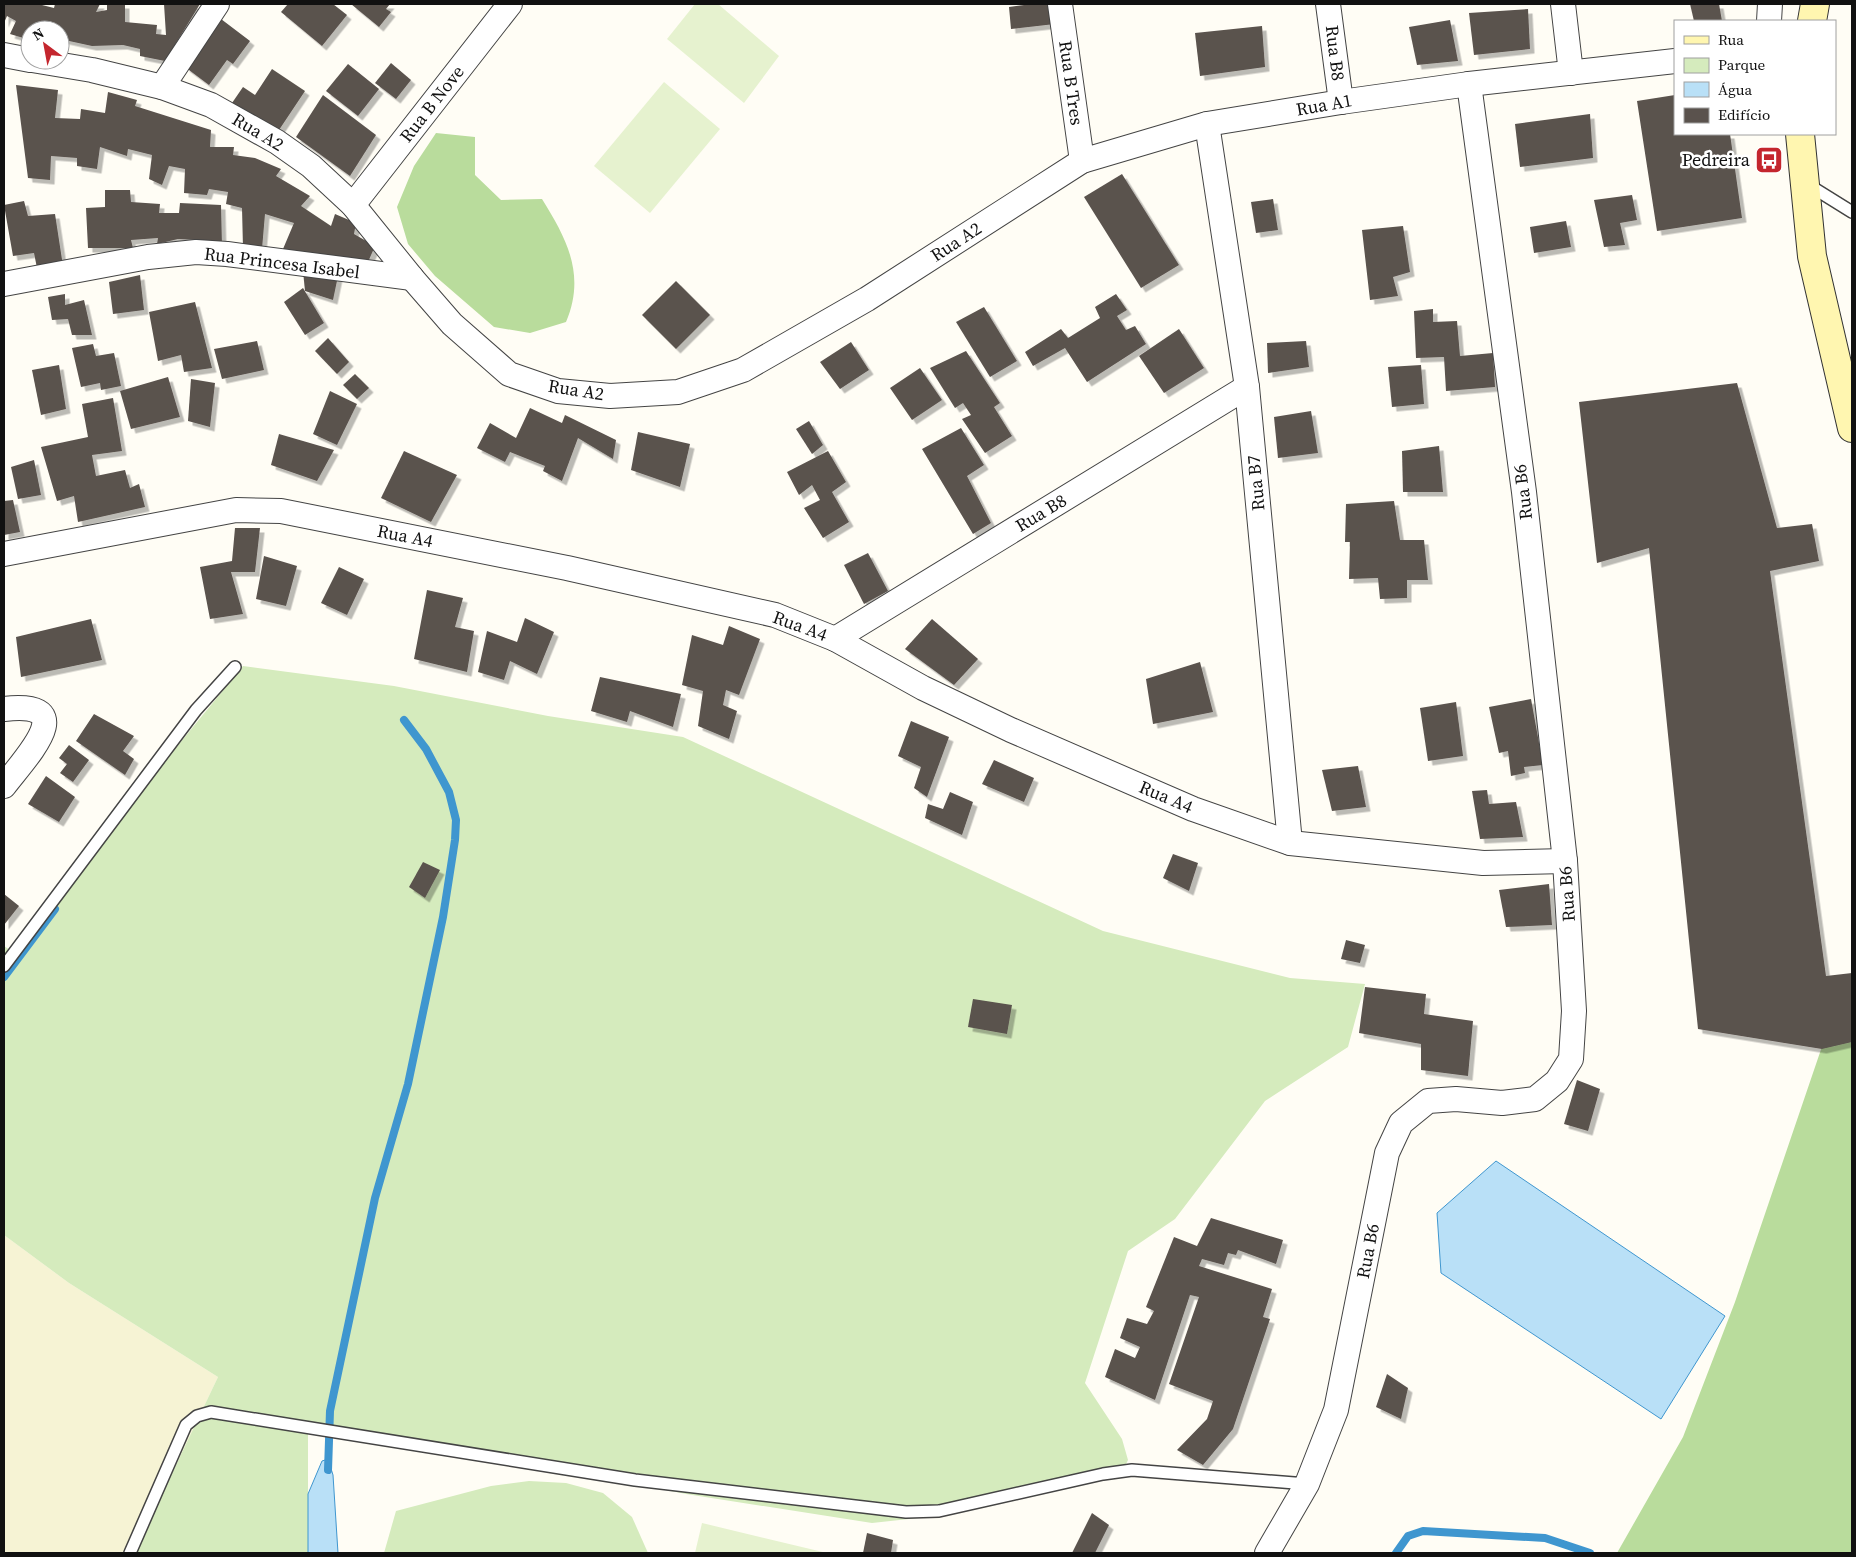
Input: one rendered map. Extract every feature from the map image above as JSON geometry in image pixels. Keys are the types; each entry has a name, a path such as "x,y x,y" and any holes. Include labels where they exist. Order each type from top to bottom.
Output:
{"main road":[{"path":"1812,20 1815,4"},
{"path":"1800,135 1812,256 1852,428"}],"street":[{"path":"162,87 217,4"},
{"name":"Rua B Nove","path":"353,205 510,4"},
{"name":"Rua B Tres","path":"1060,4 1082,161"},
{"name":"Rua B8","path":"1328,4 1341,102"},
{"path":"1563,4 1571,73"},
{"path":"1769,20 1770,4"},
{"name":"Rua A2","path":"4,55 20,58"},
{"name":"Rua A1","path":"1082,161 1208,124 1341,102 1469,84 1674,61"},
{"name":"Rua A2","path":"70,66 162,87 211,105 277,142 311,166 353,205 452,324 509,374 558,391 610,396 678,392 743,370 867,299 1082,161"},
{"name":"Rua B6","path":"1267,1553 1307,1484 1336,1410 1387,1153 1401,1122 1428,1101 1456,1099 1502,1103 1535,1099 1557,1081 1571,1059 1574,1011 1565,861 1524,492 1469,84"},
{"name":"Rua B7","path":"1208,124 1247,387 1290,843"},
{"name":"Rua Princesa Isabel","path":"4,284 148,257 196,252 227,254 412,278"},
{"name":"Rua B8","path":"835,639 1247,387"},
{"name":"Rua A4","path":"4,554 236,510 281,511 567,568 775,615 835,639 923,688 1011,730 1193,810 1290,843 1483,863 1565,861"},
{"path":"4,709 24,707 38,711 44,717 46,727 42,737 4,786"}],"lane":[{"path":"1804,182 1852,212"},
{"path":"4,966 196,710 235,666"},
{"path":"130,1553 186,1425 196,1416 211,1412 635,1480 906,1512 939,1511 1102,1474 1132,1470 1307,1484"}],"shaded area":[{"path":"4,1235 69,1283 218,1377 134,1553 4,1553"}],"green space":[{"path":"695,4 718,4 779,56 744,103 667,39"},
{"path":"664,82 720,129 650,213 594,166"},
{"path":"436,133 475,137 475,175 501,200 542,199 566,243 574,273 572,305 566,322 530,333 494,327 435,276 408,244 397,207 414,166"},
{"path":"243,666 394,686 548,716 683,737 1103,931 1290,978 1365,984 1348,1047 1265,1101 1175,1219 1128,1251 1085,1383 1122,1439 1128,1460 1123,1470 997,1497 918,1518 872,1523 686,1494 498,1457 308,1426 308,1553 134,1553 218,1377 69,1283 4,1235 4,946 10,950"},
{"path":"1830,1023 1852,1026 1852,1553 1617,1553 1683,1437 1735,1302"},
{"path":"529,1481 566,1483 603,1493 632,1517 648,1553 384,1553 396,1511 491,1486"},
{"path":"702,1523 827,1553 695,1553"}],"water":[{"path":"1496,1161 1725,1316 1661,1419 1441,1273 1437,1213"},
{"path":"328,1459 333,1475 338,1553 308,1553 308,1494 322,1461"}],"building":[{"path":"4,4 38,4 54,8 55,4 100,4 96,12 107,10 107,4 125,4 125,22 157,25 156,34 166,35 164,4 200,4 165,61 140,56 140,49 123,45 92,46 70,41 70,20 20,20 20,37 10,34 16,21 7,16 4,23"},
{"path":"288,4 333,4 347,15 322,46 281,12"},
{"path":"351,4 390,4 386,9 391,12 379,27"},
{"path":"1052,4 1055,24 1011,29 1009,7"},
{"path":"1690,4 1719,4 1722,20 1694,20"},
{"path":"1528,9 1530,49 1474,55 1469,13"},
{"path":"221,19 250,41 233,64 227,60 209,85 185,67"},
{"path":"1450,20 1458,61 1417,65 1409,27"},
{"path":"1262,26 1265,67 1200,76 1195,33"},
{"path":"391,63 411,80 396,99 375,83"},
{"path":"348,64 379,89 358,116 326,91"},
{"path":"272,69 305,91 277,133 232,103 243,87 255,95"},
{"path":"16,85 58,90 55,118 80,119 81,109 105,113 108,92 137,100 135,106 211,130 210,147 234,147 233,155 255,158 281,169 276,176 310,196 301,206 331,226 335,214 356,223 354,234 375,246 368,262 283,249 294,223 265,214 262,249 243,248 242,208 226,204 228,192 209,189 207,195 184,193 185,169 169,166 162,185 149,179 152,155 128,149 127,156 100,147 97,169 77,166 77,158 51,156 50,180 28,178"},
{"path":"323,95 376,135 350,176 296,137"},
{"path":"1674,95 1674,135 1730,135 1742,218 1657,231 1637,101"},
{"path":"1590,114 1593,158 1520,167 1515,124"},
{"path":"1122,174 1179,265 1141,288 1084,197"},
{"path":"105,190 130,190 131,202 160,204 159,213 179,213 180,203 221,205 222,246 199,246 199,240 178,239 157,244 158,238 131,240 133,248 88,248 86,208 105,207"},
{"path":"1632,195 1637,220 1620,223 1625,245 1604,247 1594,200"},
{"path":"1273,199 1278,230 1256,233 1251,202"},
{"path":"24,201 28,216 55,214 63,266 37,268 34,253 13,256 4,205"},
{"path":"1566,221 1571,247 1534,253 1530,227"},
{"path":"1403,226 1410,272 1393,277 1398,296 1370,300 1362,230"},
{"path":"303,271 338,276 333,300 305,291"},
{"path":"140,275 144,310 113,314 109,282"},
{"path":"676,281 710,315 676,349 642,315"},
{"path":"303,288 324,323 305,335 284,302"},
{"path":"65,294 65,305 84,300 92,335 72,335 68,319 52,320 48,297"},
{"path":"1116,294 1127,310 1117,316 1126,330 1135,326 1146,344 1087,382 1065,348 1033,366 1025,352 1061,329 1068,338 1100,318 1095,307"},
{"path":"195,302 212,368 184,372 181,355 158,361 149,312"},
{"path":"984,307 1017,361 990,377 956,322"},
{"path":"1433,309 1433,322 1457,321 1460,356 1493,353 1495,387 1446,391 1444,357 1416,358 1414,311"},
{"path":"1179,329 1204,368 1164,393 1139,356"},
{"path":"328,338 349,362 337,374 315,351"},
{"path":"257,341 264,370 222,379 214,349"},
{"path":"1306,341 1309,367 1268,373 1267,343"},
{"path":"851,342 869,370 840,389 820,362"},
{"path":"93,344 96,356 114,353 121,386 101,390 100,383 81,387 72,348"},
{"path":"966,351 1000,403 994,407 1012,436 985,453 962,419 971,415 963,403 955,408 930,368"},
{"path":"59,365 66,409 41,415 32,370"},
{"path":"1421,365 1424,404 1392,407 1388,367"},
{"path":"920,368 942,400 912,420 890,388"},
{"path":"355,374 369,388 357,399 343,385"},
{"path":"168,377 180,417 131,429 120,391"},
{"path":"191,379 215,383 210,427 188,421"},
{"path":"1737,383 1777,528 1812,524 1819,561 1770,571 1826,976 1852,973 1852,1042 1822,1049 1698,1029 1649,548 1597,563 1579,402"},
{"path":"330,391 357,404 337,445 313,434"},
{"path":"113,398 122,451 92,455 96,476 125,470 130,488 139,484 145,507 78,522 74,496 57,501 41,447 88,437 82,404"},
{"path":"530,408 562,423 565,415 616,440 613,459 578,438 562,481 543,471 545,466 510,452 505,462 477,448 490,423 516,438"},
{"path":"1311,411 1318,453 1278,458 1274,417"},
{"path":"809,421 823,445 812,454 796,429"},
{"path":"961,428 984,465 967,476 991,523 973,534 922,449"},
{"path":"638,432 690,444 680,487 631,470"},
{"path":"279,434 334,450 317,481 271,465"},
{"path":"1439,446 1443,492 1403,492 1402,451"},
{"path":"404,451 457,475 431,522 381,498"},
{"path":"828,451 846,482 832,492 849,522 823,538 804,508 820,500 812,485 799,495 787,472"},
{"path":"34,460 41,495 18,499 11,467"},
{"path":"13,500 20,532 4,535 4,501"},
{"path":"1394,501 1400,540 1424,540 1428,580 1407,580 1407,598 1380,599 1378,578 1349,579 1350,542 1345,542 1346,504"},
{"path":"235,528 260,528 255,572 231,572 243,614 210,619 200,567 232,561"},
{"path":"868,553 888,591 864,604 844,565"},
{"path":"264,556 297,566 286,606 256,599"},
{"path":"339,567 364,579 347,615 321,603"},
{"path":"427,590 463,598 455,627 474,631 467,672 414,659"},
{"path":"525,618 554,632 537,674 510,661 504,680 478,672 487,631 517,642"},
{"path":"91,619 102,660 21,677 16,637"},
{"path":"932,619 978,659 954,685 905,649"},
{"path":"729,626 760,639 739,695 726,690 723,705 737,711 729,739 698,726 703,691 682,685 692,635 723,645"},
{"path":"1200,662 1213,712 1153,724 1146,679"},
{"path":"600,677 681,694 673,727 630,711 627,722 591,711"},
{"path":"1531,699 1543,765 1524,767 1525,773 1511,776 1508,751 1499,753 1489,707"},
{"path":"1456,702 1463,756 1428,761 1420,708"},
{"path":"94,714 134,736 123,751 134,759 125,775 76,741"},
{"path":"911,721 949,737 927,797 914,788 921,767 898,756"},
{"path":"69,745 89,760 73,782 60,773 67,764 59,758"},
{"path":"994,760 1034,778 1024,802 982,784"},
{"path":"1358,766 1366,807 1332,811 1322,770"},
{"path":"46,776 75,797 59,822 28,804"},
{"path":"1487,790 1489,804 1516,802 1523,837 1480,839 1472,791"},
{"path":"950,792 973,802 962,835 925,818 928,804 943,809"},
{"path":"1173,854 1198,863 1189,891 1163,878"},
{"path":"423,862 440,870 425,898 409,887"},
{"path":"1549,884 1552,925 1506,927 1499,890"},
{"path":"4,894 19,906 4,925"},
{"path":"1346,940 1365,945 1360,963 1341,959"},
{"path":"1365,987 1426,994 1424,1014 1473,1021 1468,1076 1421,1070 1421,1044 1359,1033"},
{"path":"973,999 1012,1005 1007,1034 968,1027"},
{"path":"1577,1080 1600,1089 1588,1131 1564,1124"},
{"path":"1211,1218 1283,1240 1276,1264 1238,1250 1236,1255 1228,1253 1224,1265 1202,1259 1199,1266 1272,1289 1263,1317 1270,1319 1233,1429 1203,1465 1177,1450 1207,1419 1213,1401 1169,1384 1199,1297 1190,1295 1155,1400 1105,1377 1115,1349 1135,1358 1140,1347 1120,1338 1127,1318 1147,1324 1154,1311 1146,1307 1174,1237 1197,1246"},
{"path":"1387,1374 1408,1388 1401,1419 1376,1407"},
{"path":"1092,1513 1109,1525 1095,1553 1072,1553"},
{"path":"867,1533 893,1540 891,1553 863,1553"}],"waterway":[{"path":"328,1470 330,1411 375,1198 408,1084 443,917 455,840 456,820 449,792 426,749 404,720"},
{"path":"4,977 55,909"},
{"path":"1396,1553 1408,1536 1423,1531 1545,1538 1590,1553"}],"place":[{"name":"Pedreira","path":"1769,160"}]}
